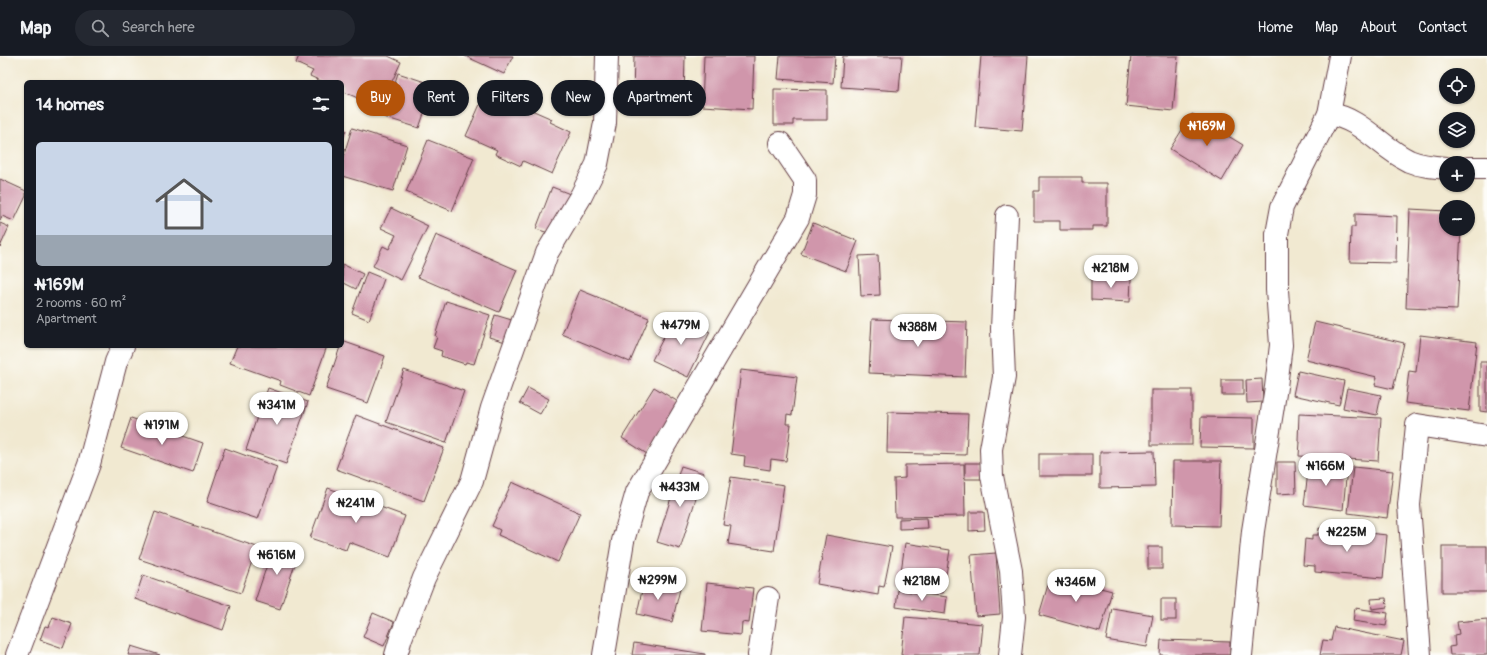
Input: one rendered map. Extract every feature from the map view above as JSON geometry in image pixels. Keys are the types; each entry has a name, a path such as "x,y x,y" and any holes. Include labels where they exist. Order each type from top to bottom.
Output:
{"street":[{"path":"396,655 424,578 472,481 492,408 547,253 598,164 605,123 607,56"},
{"path":"1241,655 1252,531 1276,387 1281,345 1277,290 1277,234 1282,208 1329,114 1340,56"},
{"path":"1329,114 1342,115 1356,123 1409,161 1427,167 1439,168"},
{"path":"604,655 623,541 637,492 798,218 804,195 804,180 780,143"},
{"path":"1475,168 1487,168"},
{"path":"1007,216 1002,329 1004,378 991,449 992,476 1011,571 1014,617 1010,655"},
{"path":"17,655 88,464 116,362 122,348"},
{"path":"1420,655 1409,505 1417,425 1487,436"},
{"path":"759,655 768,598"}],"building":[{"path":"299,56 388,56 401,62 393,80 356,80 356,97 344,92 344,80 319,80 310,76 313,71 296,63"},
{"path":"465,56 513,56 504,74"},
{"path":"634,56 685,56 684,80 633,80"},
{"path":"704,56 754,56 752,109 706,106 706,80 703,80"},
{"path":"780,56 835,56 833,83 778,79"},
{"path":"843,56 902,56 899,91 841,87"},
{"path":"981,56 1028,56 1022,131 975,127"},
{"path":"1131,56 1178,56 1173,111 1126,106"},
{"path":"398,73 419,80 413,80 413,116 423,116 419,128 384,117 405,116 405,80 396,80"},
{"path":"774,89 827,90 827,120 793,120 793,125 774,125"},
{"path":"477,111 477,116 543,115 552,119 550,122 571,132 552,174 523,161 521,166 495,154 497,150 466,136"},
{"path":"1192,114 1243,145 1222,181 1170,149"},
{"path":"352,128 407,145 393,191 344,177 344,154"},
{"path":"428,140 474,158 452,211 406,192"},
{"path":"1039,177 1082,177 1082,183 1107,183 1107,226 1092,226 1092,230 1060,230 1060,221 1034,221 1034,191 1039,191"},
{"path":"0,179 24,190 24,200 14,221 2,216 0,221"},
{"path":"552,187 570,194 555,235 536,229"},
{"path":"391,208 428,226 401,280 373,266 383,246 389,249 396,235 381,228"},
{"path":"1410,209 1439,211 1439,236 1461,236 1457,310 1406,308"},
{"path":"1355,214 1397,216 1396,263 1350,262 1351,227 1355,227"},
{"path":"0,223 9,227 0,247"},
{"path":"813,223 858,241 846,271 801,254"},
{"path":"436,235 517,270 499,312 418,277"},
{"path":"878,255 880,295 861,296 859,256"},
{"path":"344,265 363,274 356,289 344,283"},
{"path":"367,272 384,279 369,320 352,313"},
{"path":"1091,277 1131,278 1130,302 1091,300"},
{"path":"580,290 649,318 630,362 562,334"},
{"path":"446,301 490,315 474,364 466,362 465,364 441,356 442,351 433,348 437,337 435,336"},
{"path":"495,315 515,321 509,343 489,337"},
{"path":"675,315 710,332 688,377 652,360"},
{"path":"872,319 967,322 965,377 869,373"},
{"path":"1315,322 1404,343 1393,389 1375,385 1377,377 1306,360"},
{"path":"1420,335 1477,342 1469,411 1405,403 1409,371 1416,372"},
{"path":"344,342 385,356 368,403 326,389 340,348 344,348"},
{"path":"236,348 326,348 309,396 280,385 281,381 230,363"},
{"path":"1480,362 1487,362 1487,412 1480,411"},
{"path":"404,370 464,391 446,443 386,422"},
{"path":"741,370 797,377 792,415 787,414 786,424 791,424 786,461 771,459 770,470 744,466 745,456 731,454"},
{"path":"1298,371 1344,381 1339,405 1293,395"},
{"path":"1262,379 1263,402 1247,403 1246,380"},
{"path":"1222,380 1243,380 1243,395 1222,395"},
{"path":"654,387 680,403 647,454 622,438"},
{"path":"268,388 308,402 286,464 246,450 259,411 265,412 269,401 264,399"},
{"path":"528,388 549,399 540,414 520,403"},
{"path":"1347,388 1381,395 1377,415 1343,408"},
{"path":"1151,390 1192,390 1192,445 1151,445"},
{"path":"888,412 968,414 966,455 887,453"},
{"path":"1299,414 1381,418 1378,461 1299,456"},
{"path":"356,415 444,448 424,501 336,469"},
{"path":"1201,417 1254,418 1254,448 1200,447"},
{"path":"131,418 203,443 193,473 121,448"},
{"path":"225,448 277,467 258,519 207,502"},
{"path":"1154,451 1155,487 1100,488 1100,452"},
{"path":"1039,454 1092,454 1092,476 1039,476"},
{"path":"1173,461 1221,461 1219,526 1172,525"},
{"path":"1277,462 1295,462 1296,493 1277,494"},
{"path":"965,463 981,463 981,479 965,479"},
{"path":"964,464 965,516 895,517 894,479 905,478 905,465"},
{"path":"1309,464 1347,468 1343,510 1304,505"},
{"path":"681,466 704,473 680,549 657,542"},
{"path":"1353,467 1393,471 1387,518 1348,513"},
{"path":"731,477 784,485 774,551 728,544 731,526 723,525"},
{"path":"512,482 580,513 558,562 498,535 500,530 492,526"},
{"path":"328,488 405,516 390,557 349,542 346,550 310,538"},
{"path":"155,512 257,547 241,593 139,559"},
{"path":"969,512 984,512 985,530 969,531"},
{"path":"927,518 928,528 899,529 899,519"},
{"path":"1319,528 1387,535 1383,578 1315,572 1315,566 1303,565 1305,539 1312,540 1312,535 1318,535"},
{"path":"826,535 892,547 884,587 879,586 878,595 817,584"},
{"path":"905,543 950,550 943,593 899,586"},
{"path":"274,544 299,552 280,609 255,601"},
{"path":"1442,546 1487,546 1487,592 1442,592"},
{"path":"1148,547 1162,547 1162,569 1148,569"},
{"path":"996,553 1000,614 976,616 971,555"},
{"path":"143,575 231,606 223,630 135,599"},
{"path":"1051,575 1112,591 1100,632 1039,615"},
{"path":"644,581 680,589 672,622 637,614"},
{"path":"707,583 753,588 749,623 742,622 741,635 702,631"},
{"path":"898,590 947,597 945,614 896,607"},
{"path":"1386,598 1387,607 1372,609 1371,599"},
{"path":"1161,599 1176,599 1176,620 1161,620"},
{"path":"1112,608 1153,615 1147,647 1106,640"},
{"path":"1355,608 1388,613 1386,626 1353,621"},
{"path":"373,613 394,622 384,646 363,637"},
{"path":"53,617 72,624 63,648 40,640 45,626 49,627"},
{"path":"905,617 983,624 980,655 901,655"},
{"path":"1487,619 1487,655 1450,655 1449,647 1455,646 1454,635 1459,634 1457,622"},
{"path":"1334,627 1404,641 1401,655 1320,655 1323,640 1331,641"},
{"path":"1161,640 1230,642 1230,655 1160,655"},
{"path":"634,643 705,654 705,655 632,655"},
{"path":"131,646 160,655 128,655"}]}
